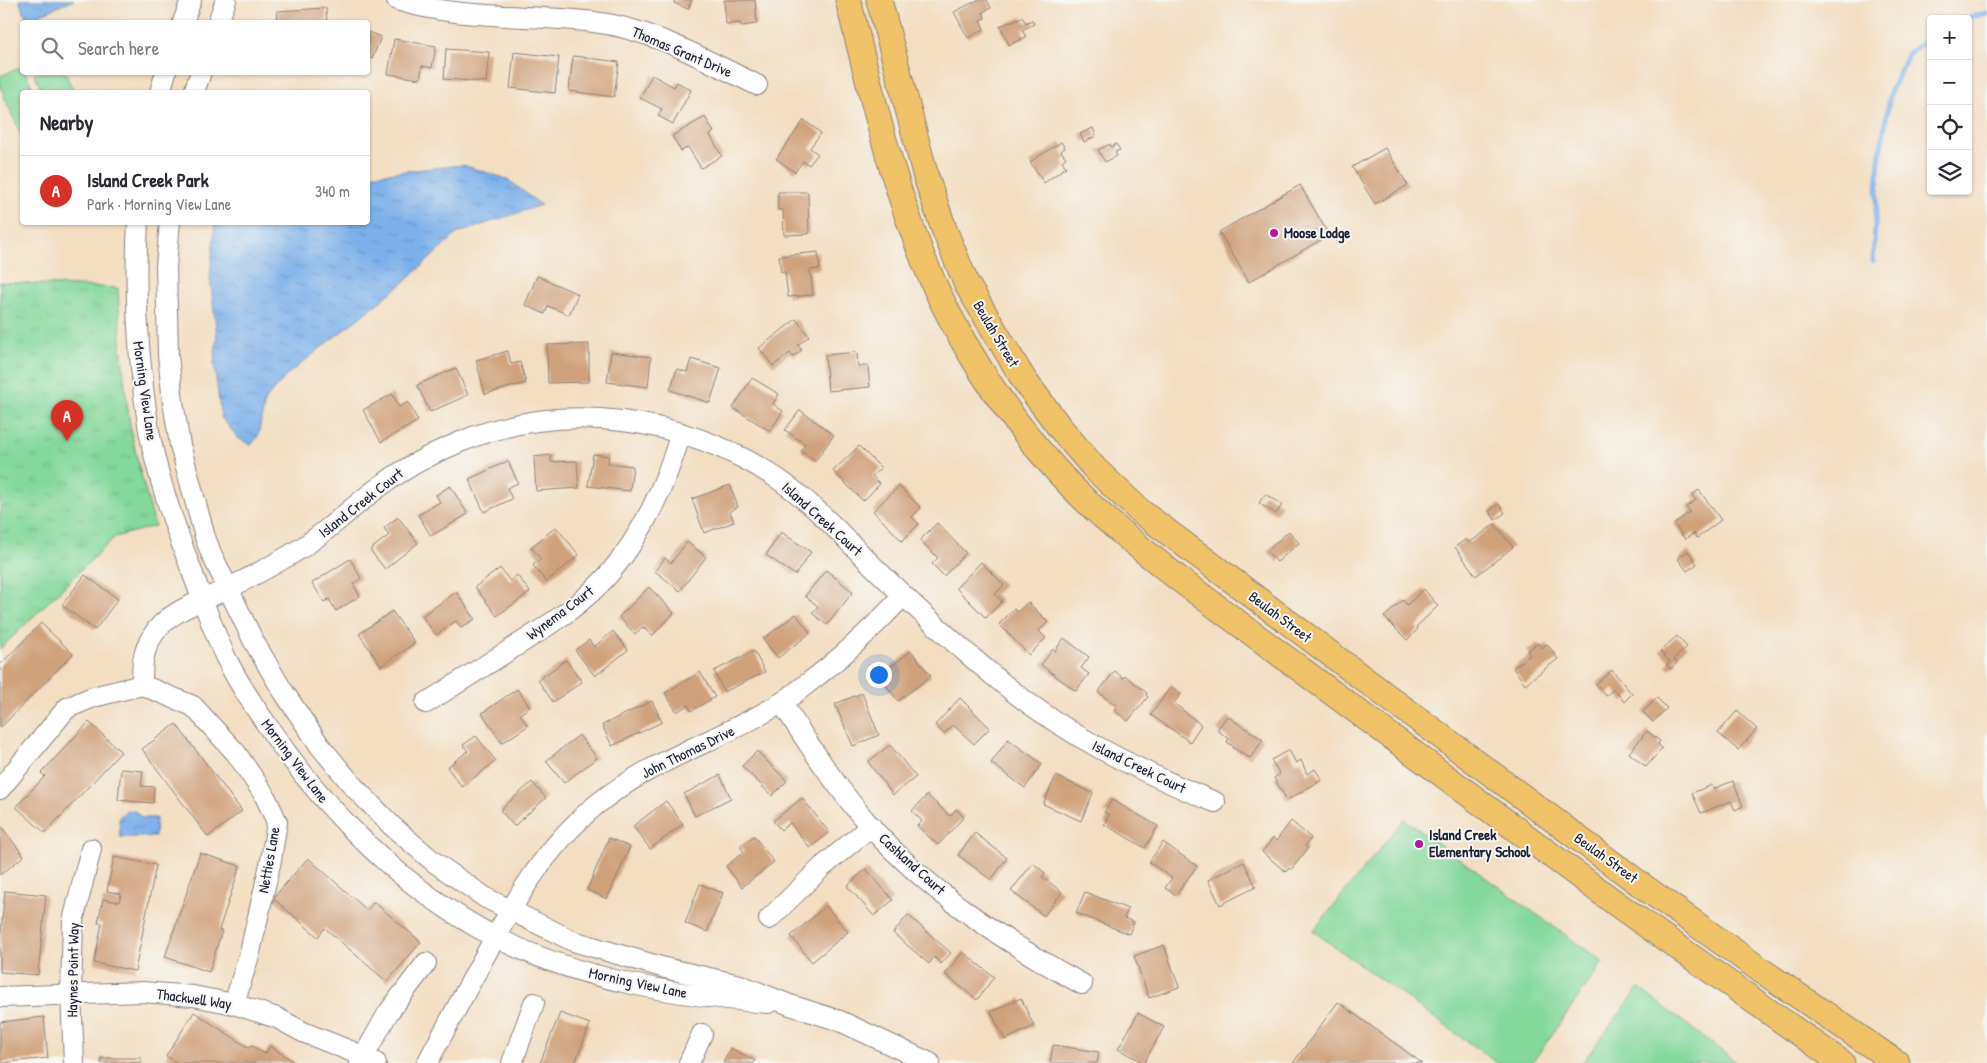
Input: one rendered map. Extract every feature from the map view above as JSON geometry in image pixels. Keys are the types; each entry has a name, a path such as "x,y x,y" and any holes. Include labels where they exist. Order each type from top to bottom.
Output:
{"main road":[{"name":"Beulah Street","path":"848,0 898,188 916,242 939,293 967,347 997,394 1037,447 1073,488 1121,532 1179,579 1670,942 1842,1063"},
{"name":"Beulah Street","path":"879,0 926,178 966,284 1024,380 1061,429 1095,469 1141,512 1203,560 1688,918 1897,1063"},
{"path":"1670,942 1688,918"}],"street":[{"path":"184,20 191,0"},
{"path":"219,20 226,0"},
{"name":"Thomas Grant Drive","path":"397,0 436,9 500,7 631,29 689,52 757,86"},
{"path":"161,90 165,75"},
{"path":"195,90 200,75"},
{"name":"Morning View Lane","path":"138,225 136,255 138,344 150,433 174,525 226,657 253,705 293,763 326,803 364,842 406,879 453,912 495,937 564,967 658,990 790,1006"},
{"name":"Morning View Lane","path":"170,225 166,266 168,355 173,402 180,445 211,554 253,640 281,688 320,746 354,786 392,826 434,862 481,895 574,941 665,968 740,985 790,1006 840,1021 930,1063"},
{"name":"Island Creek Court","path":"203,601 282,560 314,540 396,474 462,441 516,425 544,420 599,419 639,423 681,433 732,453 778,479 813,506 903,596 995,678 1049,719 1094,746 1185,790 1215,802"},
{"name":"Wynema Court","path":"426,703 554,621 583,599 609,574 638,534 652,510 670,470 681,433"},
{"name":"John Thomas Drive","path":"427,1063 510,910 542,860 569,830 597,804 647,770 731,731 782,702 832,665 871,630 903,596"},
{"path":"0,789 67,708 93,697 142,685 142,659 154,632 180,609 203,601"},
{"name":"Netties Lane","path":"142,685 193,706 236,753 264,794 277,822 271,860 250,952 234,1004"},
{"name":"Cashland Court","path":"782,702 820,762 870,826 913,867 965,912 1036,959 1082,984"},
{"path":"769,920 821,868 870,826"},
{"name":"Haynes Point Way","path":"74,1063 71,994 73,921 91,849"},
{"path":"366,1061 388,1013 426,963"},
{"name":"Thackwell Way","path":"0,997 142,992 193,996 234,1004 277,1018 366,1061"},
{"path":"512,1063 534,1003"},
{"path":"690,1063 702,1034"}],"green space":[{"path":"20,68 20,75 27,75 33,90 20,90 20,133 0,86 0,76"},
{"path":"35,75 66,75 73,90 41,90"},
{"path":"0,282 118,288 120,334 130,425 155,526 115,537 0,649"},
{"path":"1404,819 1603,962 1532,1063 1497,1063 1313,931"},
{"path":"1639,988 1737,1063 1582,1063"}],"water":[{"path":"19,0 74,0 27,20"},
{"path":"463,165 507,179 541,205 458,233 403,283 288,374 265,400 258,436 251,445 238,438 221,417 214,364 217,336 210,278 215,225 370,225 370,175"},
{"path":"126,810 135,811 142,818 156,818 155,837 120,837 119,817"}],"building":[{"path":"675,0 692,0 688,9 674,3"},
{"path":"724,0 755,0 757,24 741,26 740,23 726,24"},
{"path":"978,0 987,0 991,8 983,12 985,18 980,20 984,29 968,38 954,12"},
{"path":"326,8 327,20 278,20 277,11"},
{"path":"1022,17 1026,23 1032,20 1034,24 1022,30 1026,37 1009,45 1000,26"},
{"path":"370,33 381,37 372,59 370,58"},
{"path":"394,39 436,46 432,68 422,66 420,79 388,74"},
{"path":"446,49 489,52 486,82 444,79"},
{"path":"514,52 559,57 555,93 510,88"},
{"path":"573,56 619,62 614,97 569,91"},
{"path":"652,75 674,87 677,82 691,90 673,124 658,116 662,109 640,98"},
{"path":"705,117 714,132 710,135 722,156 701,168 688,147 681,151 672,136"},
{"path":"804,120 821,133 810,148 818,154 809,165 803,161 795,172 776,159"},
{"path":"1093,128 1096,136 1084,142 1080,134"},
{"path":"1061,142 1065,148 1061,151 1066,158 1062,161 1066,167 1044,183 1030,162"},
{"path":"1110,144 1111,147 1116,144 1120,150 1115,152 1117,156 1105,162 1098,150"},
{"path":"1385,148 1408,185 1375,204 1352,167"},
{"name":"Moose Lodge","path":"1300,185 1329,235 1249,282 1219,232"},
{"path":"778,192 808,192 809,234 784,235 783,210 778,210"},
{"path":"818,252 820,269 810,270 813,295 788,297 785,272 781,272 779,256"},
{"path":"537,276 578,294 569,315 548,306 545,314 525,305"},
{"path":"796,319 809,336 798,345 802,350 793,357 790,353 773,366 759,348"},
{"path":"589,344 589,382 548,383 547,345"},
{"path":"508,351 511,364 520,362 526,383 485,394 476,360"},
{"path":"611,352 651,357 648,387 607,382"},
{"path":"857,352 858,366 868,366 870,387 828,391 825,355"},
{"path":"691,359 721,368 710,403 670,390 677,369 687,372"},
{"path":"456,368 468,395 430,412 417,385"},
{"path":"752,378 779,394 773,404 783,411 770,431 733,408"},
{"path":"392,394 399,407 408,402 418,421 381,442 363,410"},
{"path":"800,410 834,435 815,461 801,451 805,444 785,430"},
{"path":"859,446 881,468 872,476 880,484 863,501 833,471"},
{"path":"593,454 609,456 608,463 633,466 630,491 588,486"},
{"path":"551,455 551,462 577,461 579,488 536,491 534,457"},
{"path":"508,461 518,483 507,488 512,499 484,512 469,479"},
{"path":"730,485 738,507 730,511 734,522 704,533 692,499"},
{"path":"450,486 468,514 431,536 418,515 440,502 436,495"},
{"path":"899,486 921,508 912,517 919,524 902,541 873,511"},
{"path":"1699,490 1721,520 1697,538 1694,533 1685,539 1674,524 1690,512 1686,507 1696,500 1692,495"},
{"path":"1265,494 1282,505 1276,514 1259,503"},
{"path":"1499,504 1505,513 1495,520 1489,511"},
{"path":"398,517 418,543 385,569 370,550 389,535 384,528"},
{"path":"937,523 966,553 944,576 932,564 938,558 920,540"},
{"path":"1495,524 1513,547 1476,576 1455,547 1466,539 1469,543"},
{"path":"556,527 579,555 546,582 533,565 541,559 531,547"},
{"path":"1289,531 1299,543 1277,562 1267,551"},
{"path":"781,532 811,552 795,575 766,555"},
{"path":"687,542 706,557 680,591 655,571 665,558 671,563"},
{"path":"1688,551 1697,564 1687,571 1678,559"},
{"path":"350,559 361,578 353,584 360,596 336,611 329,599 324,602 312,583"},
{"path":"981,562 1004,585 995,594 1002,601 986,618 956,588"},
{"path":"500,568 510,581 517,575 530,592 497,616 475,587"},
{"path":"826,570 853,592 827,625 812,613 818,606 805,596"},
{"path":"85,575 118,599 95,630 62,605"},
{"path":"649,587 674,613 652,636 643,627 635,634 619,617"},
{"path":"1424,589 1438,606 1416,627 1418,629 1407,640 1384,617 1403,600 1407,605"},
{"path":"456,592 475,619 461,628 456,621 436,635 422,616"},
{"path":"1028,602 1048,622 1039,631 1046,638 1029,655 999,624 1014,609 1017,612"},
{"path":"392,611 415,643 381,666 359,634"},
{"path":"796,614 810,633 778,658 763,639"},
{"path":"41,623 73,654 0,728 0,665"},
{"path":"613,631 628,650 595,676 575,650 589,640 594,647"},
{"path":"1677,636 1687,647 1674,659 1677,663 1670,669 1666,665 1670,662 1660,651"},
{"path":"1064,638 1089,657 1081,668 1089,674 1076,691 1041,665 1053,649 1055,651"},
{"path":"1538,643 1542,648 1547,644 1558,659 1525,684 1513,668 1530,655 1527,651"},
{"path":"754,651 765,672 724,692 714,671"},
{"path":"911,651 931,676 898,701 879,676"},
{"path":"566,660 582,682 553,702 538,680"},
{"path":"1612,670 1632,694 1624,702 1614,689 1606,696 1596,684"},
{"path":"1115,671 1123,678 1126,676 1147,693 1148,697 1128,721 1114,710 1117,706 1098,692"},
{"path":"700,672 715,697 691,711 688,705 677,712 665,693"},
{"path":"1171,686 1181,694 1174,703 1201,725 1190,742 1151,715"},
{"path":"517,689 530,707 520,714 528,726 502,743 482,713"},
{"path":"862,693 879,735 853,746 835,704"},
{"path":"960,698 990,728 974,744 953,725 944,734 935,725"},
{"path":"1657,698 1667,708 1653,722 1643,712"},
{"path":"652,701 662,722 612,746 602,725"},
{"path":"1737,711 1757,729 1738,750 1718,733"},
{"path":"1227,716 1263,740 1250,758 1233,748 1227,742 1229,739 1217,730"},
{"path":"89,722 121,752 45,833 16,807 45,776 41,773"},
{"path":"176,724 242,811 208,837 142,749"},
{"path":"1647,731 1660,741 1658,744 1662,748 1646,767 1629,753"},
{"path":"579,735 597,758 564,783 546,761"},
{"path":"476,736 496,761 462,787 447,767 468,751 463,745"},
{"path":"1008,739 1042,764 1025,788 991,763"},
{"path":"890,745 916,777 893,795 868,762"},
{"path":"1289,750 1296,763 1301,760 1307,774 1315,769 1322,780 1287,800 1274,778 1280,774 1271,760"},
{"path":"757,751 787,781 772,796 742,766"},
{"path":"121,769 143,771 141,786 154,787 153,803 118,800"},
{"path":"720,775 731,798 695,816 684,794"},
{"path":"1056,776 1093,793 1081,821 1043,804"},
{"path":"1733,781 1743,806 1735,810 1731,801 1701,813 1692,793 1712,785 1713,789"},
{"path":"532,782 546,798 514,826 500,810"},
{"path":"927,795 950,816 956,809 964,817 938,845 917,826 922,821 912,811"},
{"path":"802,798 829,832 810,848 790,823 781,830 773,821"},
{"path":"1112,800 1158,826 1145,848 1104,824 1109,815 1104,812"},
{"path":"666,801 683,824 650,849 633,826"},
{"path":"1291,821 1311,838 1305,846 1308,848 1291,870 1289,868 1286,872 1262,852 1273,838 1276,841"},
{"path":"0,825 24,856 0,875"},
{"path":"975,833 1007,858 991,880 958,855"},
{"path":"754,836 774,862 742,887 726,866 744,852 740,846"},
{"path":"609,838 630,847 607,899 587,890"},
{"path":"1163,842 1197,866 1176,895 1165,888 1172,878 1149,862"},
{"path":"200,853 240,866 219,930 222,931 209,972 165,957"},
{"path":"114,857 156,865 135,971 94,963 102,923 98,923 103,899 119,902 121,894 107,891"},
{"path":"308,858 367,910 374,902 421,942 387,982 325,928 318,937 273,898"},
{"path":"1244,862 1256,887 1220,905 1208,880"},
{"path":"1033,863 1045,873 1042,877 1062,892 1044,916 1011,891"},
{"path":"866,869 893,900 874,916 847,886"},
{"path":"700,884 723,893 707,932 685,923"},
{"path":"5,891 46,895 38,975 0,972 0,942"},
{"path":"1085,892 1128,909 1124,918 1134,922 1129,934 1076,913"},
{"path":"826,906 848,932 812,962 791,936"},
{"path":"908,915 951,953 941,964 934,957 929,964 893,933"},
{"path":"1164,945 1179,987 1149,998 1134,956"},
{"path":"963,952 994,977 977,1000 945,974"},
{"path":"1021,998 1034,1026 1005,1040 991,1012"},
{"path":"1338,1002 1422,1063 1293,1063"},
{"path":"194,1012 249,1048 251,1045 265,1054 270,1046 296,1063 178,1063 166,1056"},
{"path":"560,1013 590,1024 575,1063 540,1063"},
{"path":"1138,1013 1164,1027 1144,1063 1118,1049"},
{"path":"44,1017 48,1058 0,1063 0,1022"},
{"path":"1053,1045 1099,1052 1097,1063 1050,1063"},
{"path":"731,1048 755,1061 754,1063 723,1063"},
{"path":"101,1058 141,1058 141,1063 101,1063"}],"waterway":[{"path":"1972,17 1987,13"},
{"path":"1873,261 1879,159 1891,90 1909,53 1927,39"}],"place":[{"name":"Moose Lodge","path":"1274,233"},
{"name":"Island Creek Park","path":"67,441"},
{"name":"Island Creek Elementary School","path":"1419,844"}]}
